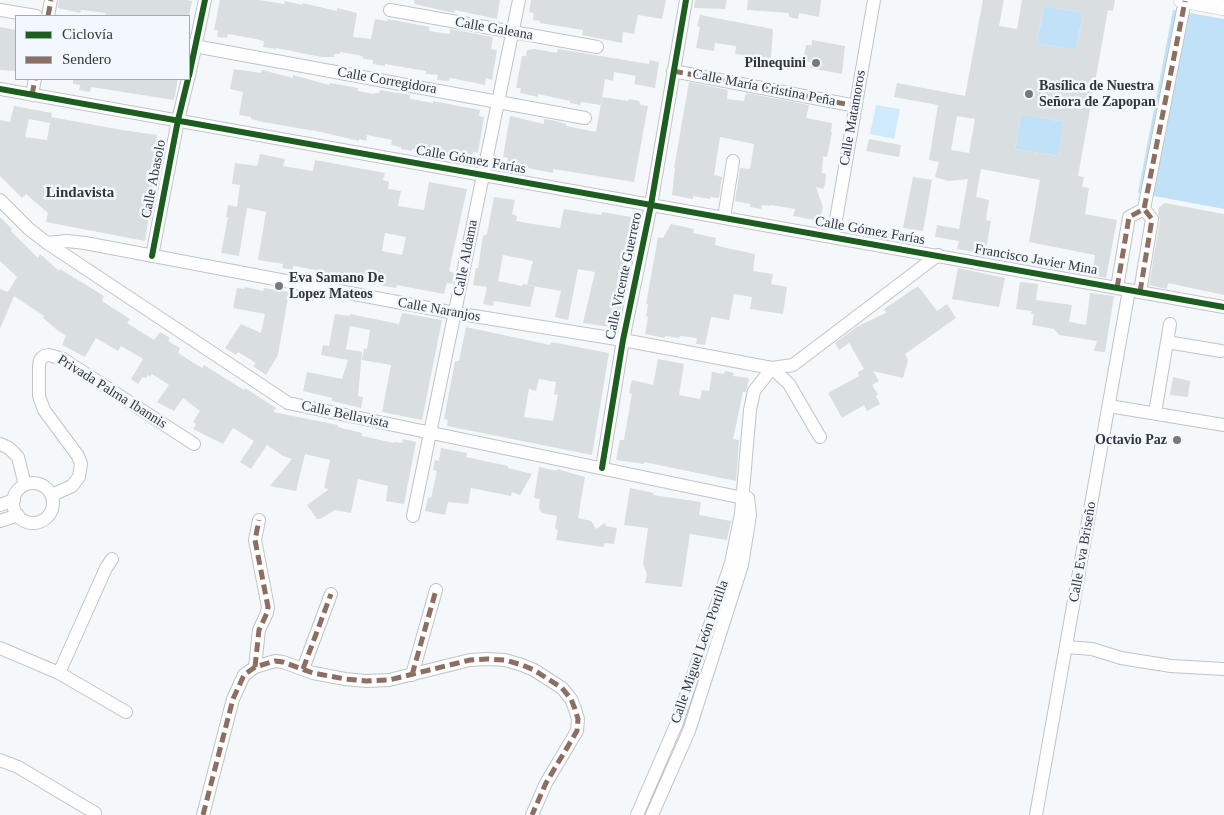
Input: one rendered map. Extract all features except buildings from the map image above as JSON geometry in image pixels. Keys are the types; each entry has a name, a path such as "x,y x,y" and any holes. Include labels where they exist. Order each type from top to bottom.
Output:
{"main road":[{"path":"1184,0 1224,8"}],"street":[{"path":"48,15 51,0"},
{"name":"Calle Abasolo","path":"190,61 192,45 205,0"},
{"name":"Calle Aldama","path":"413,516 519,0"},
{"name":"Calle Vicente Guerrero","path":"602,468 623,340 651,205 686,0"},
{"name":"Calle Matamoros","path":"832,237 874,0"},
{"name":"Calle Eva Briseño","path":"1036,815 1129,290 1152,219 1144,209 1184,0"},
{"path":"0,10 30,15"},
{"name":"Calle Galeana","path":"390,10 597,47"},
{"name":"Calle Corregidora","path":"192,45 585,118"},
{"name":"Calle María Cristina Peña","path":"673,71 856,106"},
{"path":"32,95 35,80"},
{"name":"Calle Abasolo","path":"152,256 187,80"},
{"name":"Calle Gómez Farías","path":"0,89 938,255"},
{"path":"724,218 733,161"},
{"name":"Calle Bellavista","path":"0,200 29,230 288,403 745,498"},
{"name":"Calle Eva Briseño","path":"1129,290 1129,217 1144,209"},
{"name":"Calle Naranjos","path":"48,243 67,241 455,314 623,340 772,368"},
{"path":"772,368 793,365 938,255"},
{"name":"Francisco Javier Mina","path":"938,255 1224,307"},
{"path":"1155,413 1170,324"},
{"path":"1167,342 1221,351"},
{"name":"Privada Palma Ibannis","path":"52,496 72,486 79,477 81,464 78,456 44,410 39,396 39,366 40,360 44,356 49,355 63,359 194,444"},
{"path":"772,368 789,384 820,437"},
{"name":"Calle Miguel León Portilla","path":"652,815 689,731 742,565 750,516 745,498 744,484 750,410 754,391 772,368"},
{"path":"1109,406 1224,425"},
{"path":"0,444 9,448 18,457 25,485"},
{"path":"32,483 44,486 52,496 52,509 49,516 43,520 29,522 18,515 14,508 14,500 20,488 25,485 32,483"},
{"name":"Calle Miguel León Portilla","path":"637,815 676,725 731,563 745,498"},
{"path":"0,505 14,500"},
{"path":"0,521 18,515"},
{"path":"256,667 259,630 268,607 255,540 259,520"},
{"path":"59,673 112,558"},
{"path":"412,676 436,590"},
{"path":"303,669 331,594"},
{"path":"1066,647 1092,649 1121,658 1171,666 1224,669"},
{"path":"0,648 59,673 126,712"},
{"path":"203,815 233,699 244,675 256,667 275,661 283,662 345,680 366,681 390,680 412,676 470,660 487,659 505,660 522,665 534,670 562,688 571,699 578,719 577,731 546,783 532,815"},
{"path":"676,725 689,731"},
{"path":"0,760 18,767 95,813"},
{"path":"207,802 211,815"}],"shaded area":[{"path":"1044,6 1083,13 1076,50 1037,43"},
{"path":"1173,10 1224,19 1224,209 1138,193"},
{"path":"876,105 900,109 894,139 870,134"},
{"path":"1021,114 1064,122 1058,156 1015,149"}],"marked path":[{"path":"48,15 51,0"},
{"path":"1117,288 1129,217 1144,209 1185,1"},
{"path":"673,71 856,106"},
{"path":"32,95 35,80"},
{"path":"1140,292 1152,219 1144,209"},
{"path":"255,667 259,630 268,607 255,540 259,520"},
{"path":"412,675 436,590"},
{"path":"303,669 331,594"},
{"path":"203,815 233,699 244,675 255,667 275,661 283,662 313,673 366,681 389,680 470,660 487,659 505,660 522,665 534,670 562,688 571,699 578,719 577,731 546,783 532,815"}],"cycle path":[{"path":"190,71 205,0"},
{"path":"602,468 623,340 651,205 686,0"},
{"path":"152,256 178,120 188,80"},
{"path":"0,89 1224,307"}],"place":[{"name":"Pilnequini","path":"816,63"},
{"name":"Basílica de Nuestra Señora de Zapopan","path":"1029,94"},
{"name":"Eva Samano De Lopez Mateos","path":"279,286"},
{"name":"Octavio Paz","path":"1177,440"}],"district":[{"name":"Lindavista","path":"80,193"}]}
